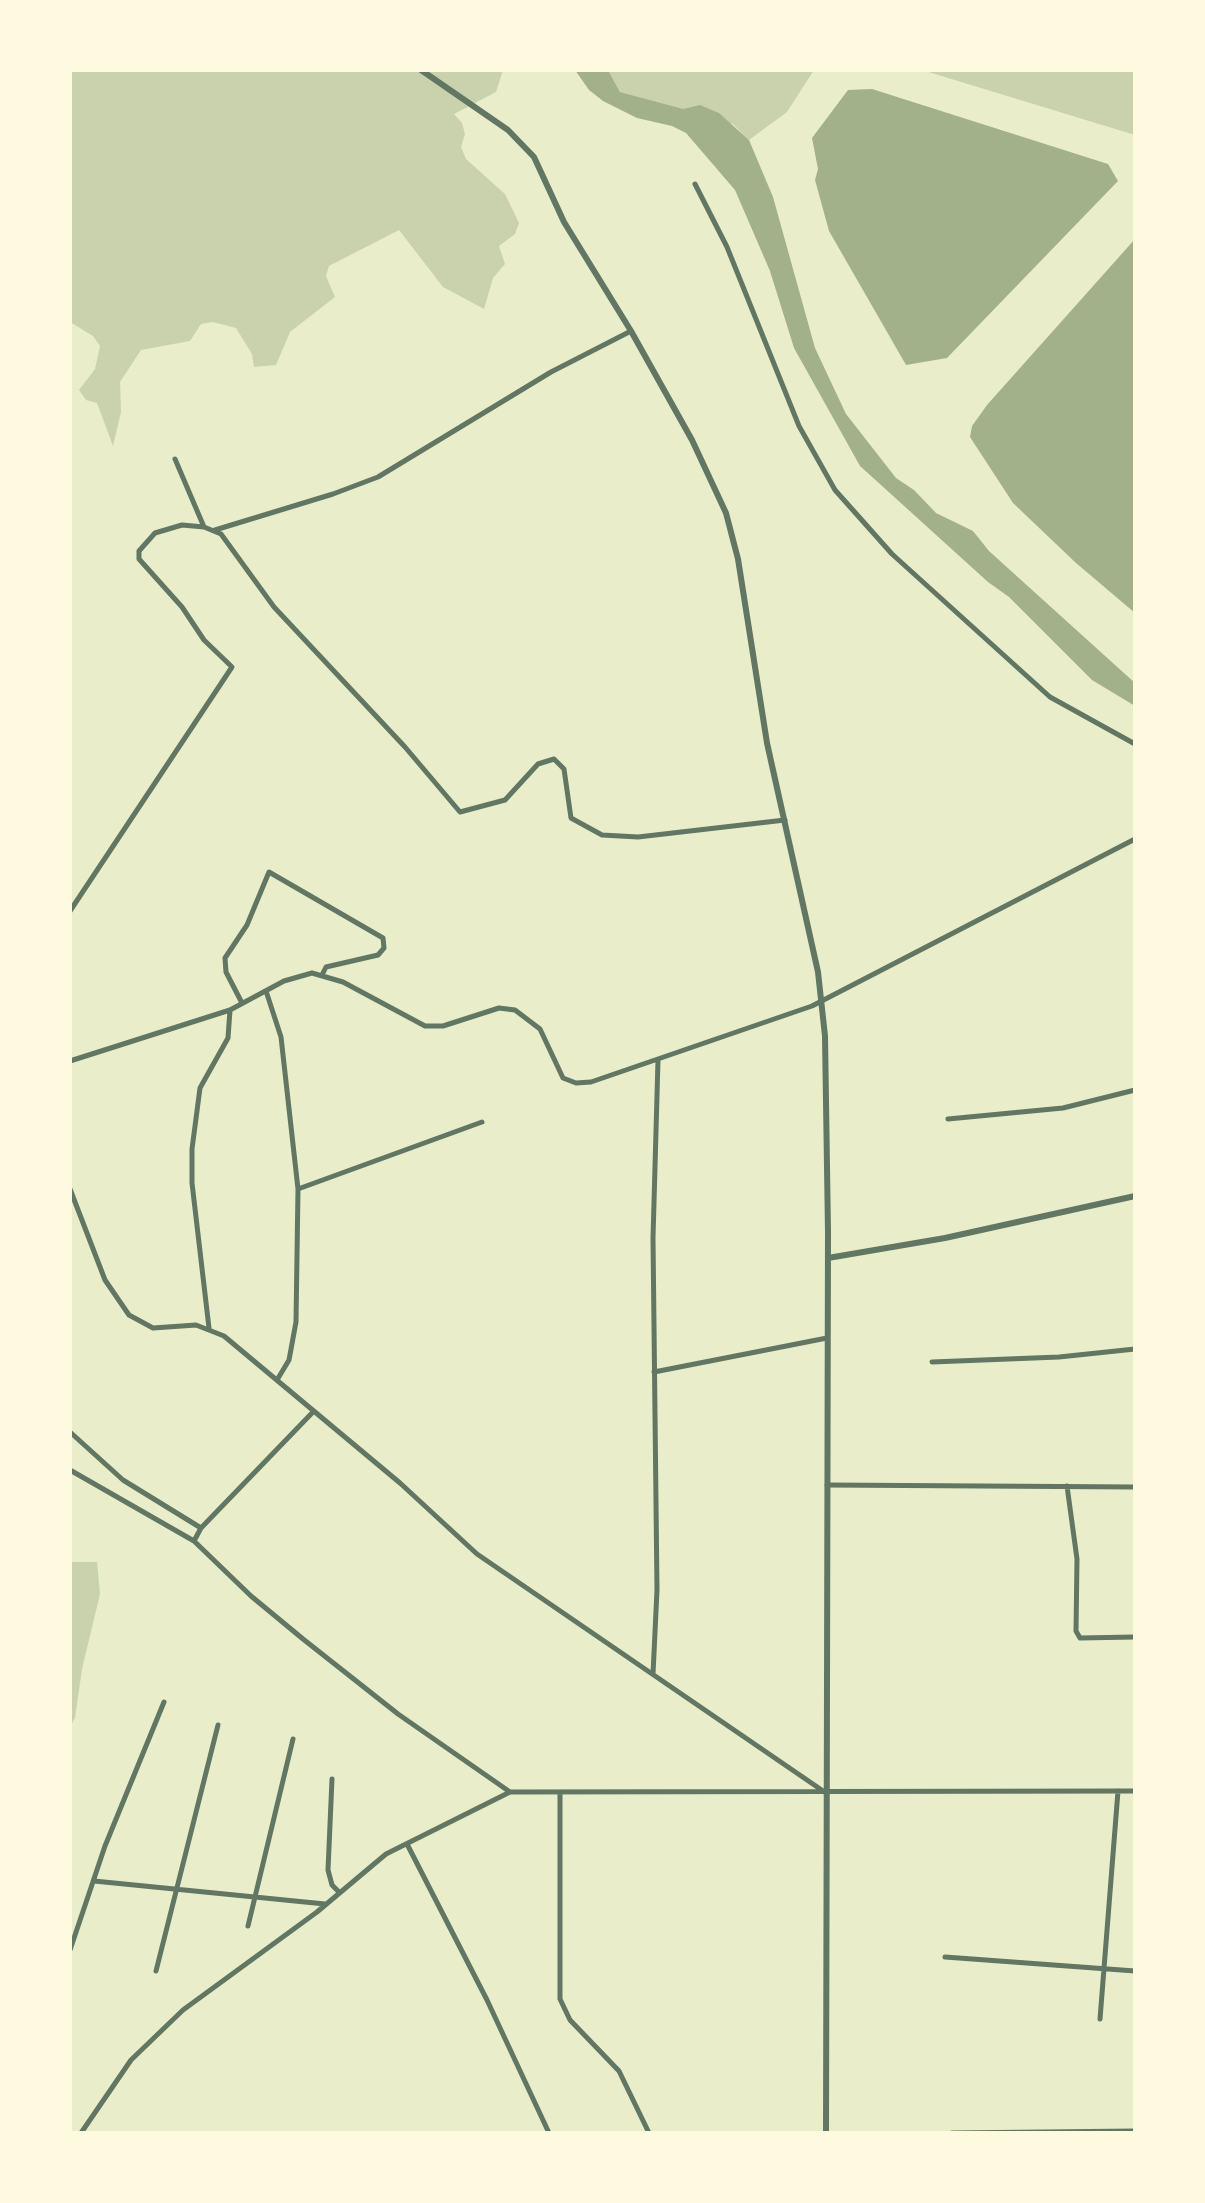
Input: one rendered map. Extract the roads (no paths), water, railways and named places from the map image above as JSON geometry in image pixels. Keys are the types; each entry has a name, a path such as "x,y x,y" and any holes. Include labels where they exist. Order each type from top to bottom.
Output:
{"street":[{"path":"421,70 524,144 564,222 631,331 692,440 732,534 767,743 821,998 826,1083 826,2133"},
{"path":"695,184 727,247 799,426 835,490 892,554 1050,697 1135,744"},
{"path":"70,911 232,667 204,640 182,607 139,559 139,551 146,541 164,528 182,525 215,530 378,477 551,372 631,331"},
{"path":"175,459 204,527"},
{"path":"215,530 274,607 405,747 460,812 505,800 538,764 554,759 564,769 571,818 602,835 638,837 785,820"},
{"path":"70,1061 230,1010 297,976 322,975 431,1027 450,1025 499,1008 524,1014 540,1029 558,1074 568,1082 591,1082 812,1006 821,998 1135,839"},
{"path":"242,1003 226,972 225,958 247,925 269,872 383,938 384,948 378,955 326,967 322,975"},
{"path":"266,991 281,1037 298,1189 296,1322 289,1360 277,1380"},
{"path":"209,1328 192,1183 192,1149 200,1088 228,1038 230,1010"},
{"path":"653,1674 657,1602 654,1372 658,1060"},
{"path":"948,1119 1063,1108 1135,1090"},
{"path":"298,1189 482,1122"},
{"path":"70,1189 105,1280 124,1310 153,1328 193,1325 209,1328 230,1340 313,1413 400,1483 470,1548 827,1794"},
{"path":"828,1258 945,1238 1135,1196"},
{"path":"654,1372 827,1338"},
{"path":"932,1362 1059,1357 1135,1349"},
{"path":"194,1541 201,1528 313,1413"},
{"path":"70,1432 123,1480 201,1528"},
{"path":"70,1470 194,1541 251,1596 303,1639 398,1714 510,1792"},
{"path":"826,1485 1135,1487"},
{"path":"1067,1486 1077,1559 1076,1631 1080,1638 1135,1637"},
{"path":"70,1950 164,1702"},
{"path":"156,1971 218,1725"},
{"path":"248,1926 293,1739"},
{"path":"332,1779 328,1870 332,1885 339,1892"},
{"path":"1100,2019 1118,1791"},
{"path":"81,2133 120,2075 153,2036 326,1904 386,1854 510,1792 827,1794 1135,1791"},
{"path":"560,1793 560,1999 570,2020 619,2071 649,2133"},
{"path":"407,1844 487,2000 549,2133"},
{"path":"94,1881 177,1892 326,1904"},
{"path":"945,1957 1135,1971"},
{"path":"952,2133 1135,2131"}]}
